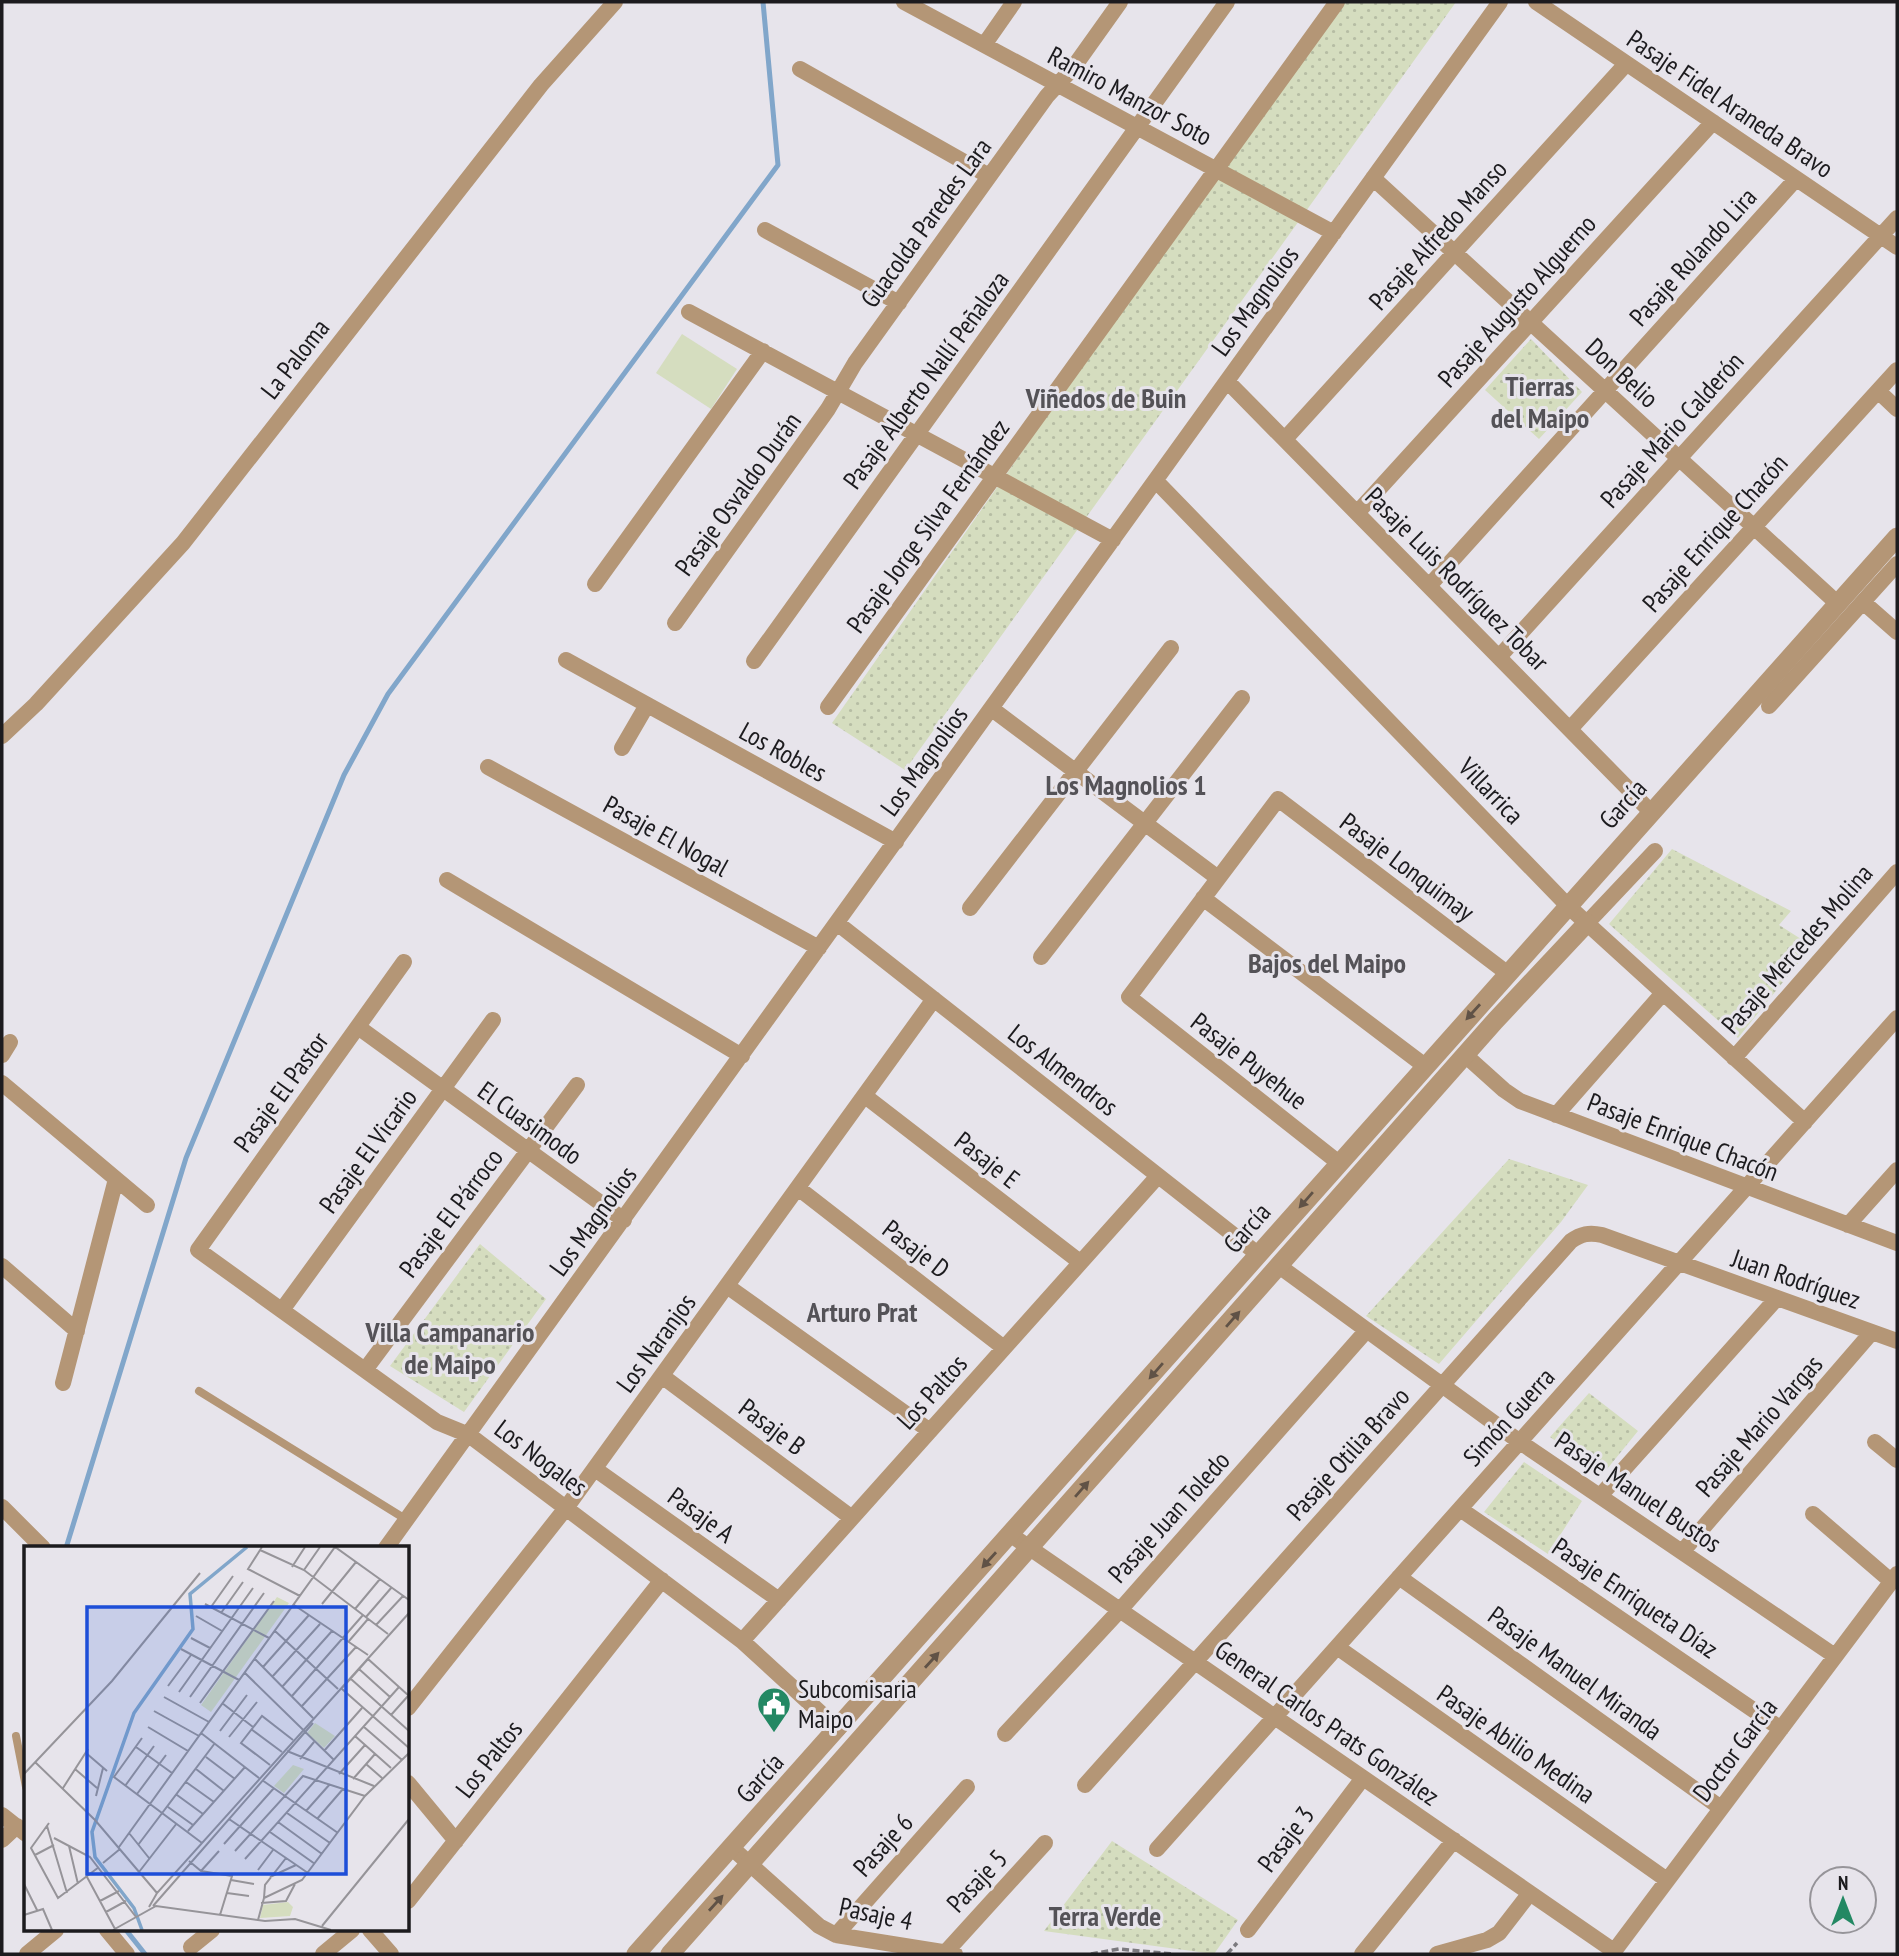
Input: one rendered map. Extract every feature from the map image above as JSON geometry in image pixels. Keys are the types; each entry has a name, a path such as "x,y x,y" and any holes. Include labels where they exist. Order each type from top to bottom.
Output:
{"street":[{"name":"La Paloma","path":"2,736 36,704 183,542 541,85 615,2"},
{"name":"Ramiro Manzor Soto","path":"907,2 1334,233"},
{"path":"984,45 1014,2"},
{"name":"Guacolda Paredes Lara","path":"837,392 989,176 1073,68 1120,2"},
{"name":"Pasaje Alberto Nallí Peñaloza","path":"754,661 1227,2"},
{"name":"Pasaje Jorge Silva Fernández","path":"828,707 1337,2"},
{"name":"Los Magnolios","path":"388,1546 1500,2"},
{"name":"Pasaje Fidel Araneda Bravo","path":"1536,2 1897,247"},
{"name":"Pasaje Alfredo Manso","path":"1285,439 1626,64"},
{"path":"800,69 989,176"},
{"name":"Pasaje Augusto Alguerno","path":"1357,513 1713,122"},
{"name":"Don Belio","path":"1373,178 1837,603"},
{"name":"Pasaje Rolando Lira","path":"1429,586 1796,178"},
{"name":"Pasaje Mario Calderón","path":"1499,657 1897,218"},
{"path":"765,229 899,303"},
{"path":"689,312 1113,540"},
{"path":"595,584 762,351"},
{"name":"Pasaje Enrique Chacón","path":"1570,729 1897,370"},
{"name":"Pasaje Luis Rodríguez Tobar","path":"1227,381 1651,812"},
{"path":"1878,391 1897,409"},
{"name":"Pasaje Osvaldo Durán","path":"675,623 828,409 837,392"},
{"name":"Villarrica","path":"1156,481 1568,906 1805,1122"},
{"name":"García","path":"636,1954 1897,537"},
{"path":"1769,706 1897,564"},
{"path":"1863,602 1897,632"},
{"path":"970,908 1171,649"},
{"name":"Los Robles","path":"566,660 896,842"},
{"path":"1041,957 1242,698"},
{"path":"622,748 647,705"},
{"path":"992,709 1218,878 1203,898 1425,1066"},
{"name":"Pasaje El Nogal","path":"488,766 819,948"},
{"name":"Pasaje Lonquimay","path":"1218,878 1278,799 1507,973"},
{"name":"García","path":"670,1954 1465,1055 1655,851"},
{"name":"Pasaje Mercedes Molina","path":"1734,1058 1897,872"},
{"path":"447,880 742,1056"},
{"name":"Pasaje Puyehue","path":"1203,898 1129,997 1339,1163"},
{"name":"Los Almendros","path":"837,923 1259,1255"},
{"name":"Pasaje El Pastor","path":"198,1250 404,962"},
{"path":"1556,1115 1663,993"},
{"name":"Los Naranjos","path":"410,1704 595,1469 934,999"},
{"name":"Simón Guerra","path":"1157,1849 1897,1018"},
{"name":"Pasaje El Vicario","path":"282,1310 493,1020"},
{"name":"El Cuasimodo","path":"358,1027 624,1220"},
{"name":"Pasaje Enrique Chacón","path":"1465,1055 1520,1101 1897,1243"},
{"path":"2,1083 147,1205"},
{"name":"Pasaje El Párroco","path":"365,1370 577,1085"},
{"name":"Pasaje E","path":"864,1096 1080,1262"},
{"path":"1848,1225 1897,1170"},
{"name":"Los Paltos","path":"742,1641 1158,1175"},
{"path":"63,1383 116,1179"},
{"name":"Pasaje D","path":"798,1188 1004,1348"},
{"name":"Pasaje Otilia Bravo","path":"1085,1785 1571,1241 1586,1233 1602,1235 1679,1264"},
{"name":"Los Nogales","path":"198,1250 438,1422 469,1435 742,1641 838,1730"},
{"name":"Juan Rodríguez","path":"1679,1264 1897,1340"},
{"path":"2,1266 77,1331"},
{"name":"Pasaje Manuel Bustos","path":"1279,1266 1520,1442 1835,1656"},
{"path":"727,1286 930,1431"},
{"path":"1600,1496 1777,1298"},
{"name":"Pasaje Juan Toledo","path":"1005,1734 1120,1609 1367,1330"},
{"name":"Pasaje Mario Vargas","path":"1682,1552 1872,1332"},
{"name":"Pasaje B","path":"662,1376 852,1518"},
{"path":"1875,1442 1897,1460"},
{"name":"Pasaje A","path":"595,1469 779,1600"},
{"path":"2,1507 41,1546"},
{"name":"Pasaje Enriqueta Díaz","path":"1460,1509 1781,1728"},
{"path":"1813,1514 1894,1578"},
{"name":"General Carlos Prats González","path":"1011,1535 1454,1840 1613,1953"},
{"name":"Pasaje Manuel Miranda","path":"1399,1577 1721,1808"},
{"name":"Doctor García","path":"1613,1953 1894,1578"},
{"name":"Los Paltos","path":"410,1898 662,1580"},
{"name":"Pasaje Abilio Medina","path":"1337,1647 1667,1880"},
{"name":"Pasaje 3","path":"1248,1930 1363,1778"},
{"path":"410,1785 456,1841"},
{"name":"Pasaje 6","path":"836,1935 967,1787"},
{"path":"2,1815 22,1830 2,1840"},
{"path":"1362,1954 1454,1840"},
{"name":"Pasaje 5","path":"950,1953 1045,1843"},
{"name":"Pasaje 4","path":"732,1848 819,1926 836,1935 950,1953"},
{"path":"1437,1954 1499,1934 1530,1893"},
{"path":"27,1954 54,1932"},
{"path":"109,1932 127,1954"},
{"path":"191,1947 210,1932"},
{"path":"323,1954 350,1932"},
{"path":"378,1933 391,1954"}],"lane":[{"path":"199,1391 407,1520"},
{"path":"16,1736 24,1777"}],"path":[{"path":"1091,1954 1119,1950 1173,1954"}],"green space":[{"path":"1337,2 1456,2 905,770 832,723"},
{"path":"682,334 737,369 711,409 656,373"},
{"path":"1531,339 1582,392 1539,439 1485,390"},
{"path":"1672,849 1791,911 1779,925 1812,946 1738,1038 1609,924"},
{"path":"1509,1159 1588,1185 1561,1222 1439,1364 1366,1316"},
{"path":"480,1244 546,1299 464,1412 390,1366"},
{"path":"1589,1393 1638,1431 1603,1474 1550,1437"},
{"path":"1524,1462 1582,1501 1548,1554 1484,1512"},
{"path":"1112,1841 1238,1920 1214,1954 1044,1931"}],"waterway":[{"path":"67,1546 186,1158 344,775 388,694 778,165 763,2"},
{"path":"128,1932 145,1954"}],"place":[{"name":"Subcomisaria Maipo","path":"774,1734"}],"district":[{"name":"Viñedos de Buin","path":"1106,398"},
{"name":"Tierras del Maipo","path":"1540,402"},
{"name":"Los Magnolios 1","path":"1126,785"},
{"name":"Bajos del Maipo","path":"1327,963"},
{"name":"Arturo Prat","path":"862,1312"},
{"name":"Villa Campanario de Maipo","path":"450,1348"},
{"name":"Terra Verde","path":"1105,1916"}]}
